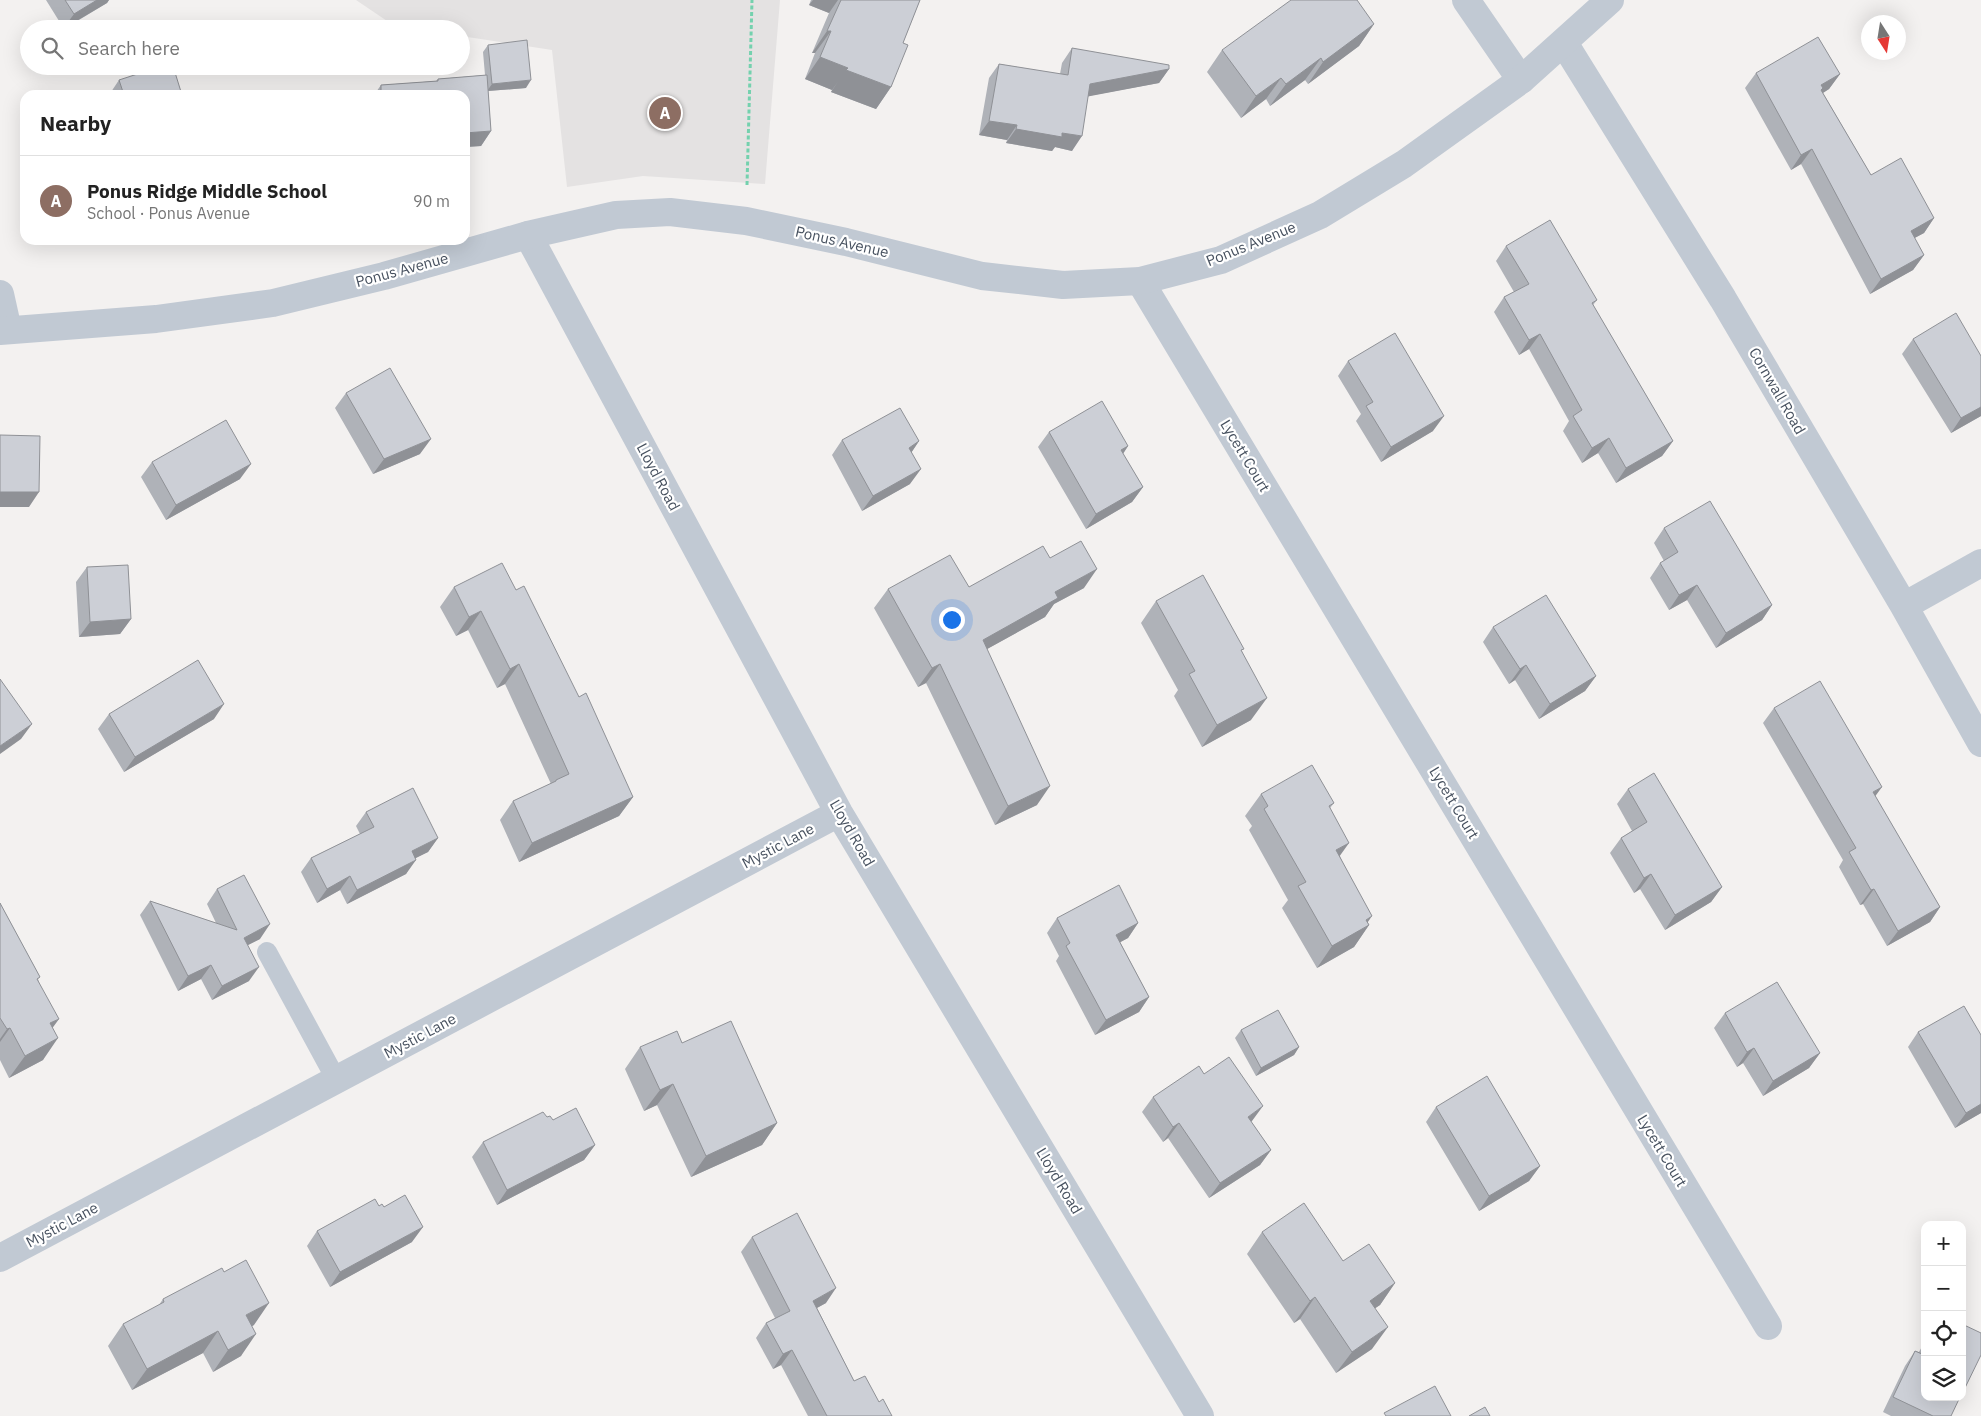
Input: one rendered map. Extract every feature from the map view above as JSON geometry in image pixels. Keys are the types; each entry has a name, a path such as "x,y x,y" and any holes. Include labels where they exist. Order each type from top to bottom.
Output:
{"street":[{"path":"1466,0 1520,80"},
{"name":"Ponus Avenue","path":"4,331 156,319 273,303 384,276 528,235 616,215 670,212 746,220 846,242 982,276 1063,285 1140,281 1221,260 1320,215 1404,164 1520,80 1564,43 1610,0"},
{"name":"Cornwall Road","path":"1564,43 1723,300 1904,606 1981,743"},
{"name":"Lloyd Road","path":"528,235 839,814 1200,1416"},
{"name":"Lycett Court","path":"1140,281 1768,1326"},
{"path":"0,294 4,331"},
{"path":"1904,606 1981,564"},
{"name":"Mystic Lane","path":"0,1258 839,814"}],"lane":[{"path":"267,952 337,1080"}],"path":[{"path":"746,220 752,0"}],"shaded area":[{"path":"356,0 780,0 765,184 643,176 567,187 552,50 470,37 470,20 386,20"}],"building":[{"path":"65,0 97,0 74,14"},
{"path":"841,0 920,0 903,43 908,45 891,87 846,70 848,68 820,57 831,31 827,31"},
{"path":"1291,0 1357,0 1374,24 1323,62 1321,58 1286,84 1281,78 1256,96 1222,50"},
{"path":"1818,37 1840,74 1821,85 1823,88 1821,90 1871,175 1901,158 1934,218 1911,231 1924,255 1881,279 1812,149 1801,155 1756,73"},
{"path":"527,40 531,80 492,84 488,45"},
{"path":"1072,48 1169,65 1169,69 1090,84 1082,136 1062,133 1062,137 1016,129 1017,125 989,121 999,64 1068,75"},
{"path":"134,75 176,75 180,90 122,90 119,80"},
{"path":"487,75 491,131 470,133 470,90 381,90 381,85 438,81 438,79"},
{"path":"1550,220 1597,300 1592,303 1673,441 1626,468 1609,438 1592,448 1573,416 1582,410 1540,334 1529,340 1504,297 1529,284 1506,246"},
{"path":"1956,313 1981,356 1981,407 1961,418 1913,339"},
{"path":"1395,333 1444,416 1391,447 1366,406 1373,402 1348,361"},
{"path":"390,368 431,439 384,459 346,393"},
{"path":"1102,401 1128,446 1121,450 1143,487 1096,514 1049,432"},
{"path":"900,408 919,441 909,448 921,469 873,496 842,440"},
{"path":"226,420 251,464 176,505 152,462"},
{"path":"0,435 40,436 39,492 0,492"},
{"path":"1710,501 1772,605 1726,633 1697,585 1679,595 1660,563 1678,552 1664,528"},
{"path":"1081,541 1097,569 1055,592 1058,598 983,640 1050,786 1008,806 940,664 932,668 888,589 950,555 969,587 1043,546 1050,558"},
{"path":"502,563 516,590 524,586 579,697 586,693 633,797 532,843 513,801 569,774 519,664 510,669 481,611 469,617 454,587"},
{"path":"128,565 131,619 90,622 87,567"},
{"path":"1203,575 1244,649 1241,650 1267,698 1217,725 1189,674 1195,671 1156,601"},
{"path":"1546,595 1596,676 1550,704 1526,665 1520,669 1493,627"},
{"path":"198,660 224,704 135,757 109,714"},
{"path":"0,679 32,724 0,746"},
{"path":"1820,681 1882,787 1873,792 1940,907 1898,931 1874,889 1871,890 1849,852 1856,848 1774,708"},
{"path":"1312,765 1334,803 1329,806 1349,843 1336,850 1372,916 1366,920 1369,925 1332,946 1298,886 1306,882 1264,809 1268,806 1261,794"},
{"path":"1654,773 1722,887 1675,915 1651,874 1644,878 1621,838 1647,822 1628,789"},
{"path":"413,788 438,838 412,851 416,860 357,890 350,876 327,889 311,858 374,827 366,812"},
{"path":"244,875 270,924 244,938 259,967 222,986 211,965 188,976 150,901 237,930 217,889"},
{"path":"1119,885 1138,923 1116,935 1149,997 1106,1020 1066,946 1070,943 1057,918"},
{"path":"0,903 40,977 37,979 59,1019 50,1023 58,1038 25,1056 10,1028 7,1029 0,1018"},
{"path":"1777,982 1820,1053 1773,1081 1754,1048 1747,1052 1725,1013"},
{"path":"1964,1006 1981,1035 1981,1104 1966,1113 1918,1032"},
{"path":"1278,1010 1299,1047 1261,1068 1241,1030"},
{"path":"731,1021 777,1123 706,1156 673,1084 660,1090 640,1047 677,1031 682,1043"},
{"path":"1229,1057 1263,1106 1248,1117 1271,1150 1220,1183 1179,1123 1173,1127 1153,1097 1199,1066 1204,1074"},
{"path":"1487,1076 1540,1166 1489,1196 1436,1107"},
{"path":"576,1108 595,1145 507,1190 483,1142 543,1112 553,1120"},
{"path":"405,1195 423,1227 340,1272 317,1231 375,1199 379,1206 382,1204 384,1207"},
{"path":"1304,1203 1343,1261 1369,1244 1395,1283 1370,1301 1388,1327 1352,1352 1315,1297 1310,1301 1262,1232"},
{"path":"797,1213 836,1288 813,1301 854,1381 865,1376 879,1402 883,1399 892,1416 827,1416 792,1350 783,1354 766,1323 790,1311 752,1237"},
{"path":"246,1260 269,1303 246,1315 256,1334 228,1350 218,1331 147,1369 123,1324 164,1302 163,1299 222,1268 224,1272"},
{"path":"1966,1326 1981,1333 1981,1355 1966,1386"},
{"path":"1915,1351 1921,1354 1921,1401 1958,1401 1951,1416 1933,1416 1893,1397"},
{"path":"1435,1386 1451,1416 1386,1416 1384,1413"},
{"path":"1485,1407 1490,1416 1469,1416"}],"place":[{"name":"Ponus Ridge Middle School","path":"665,113"}]}
